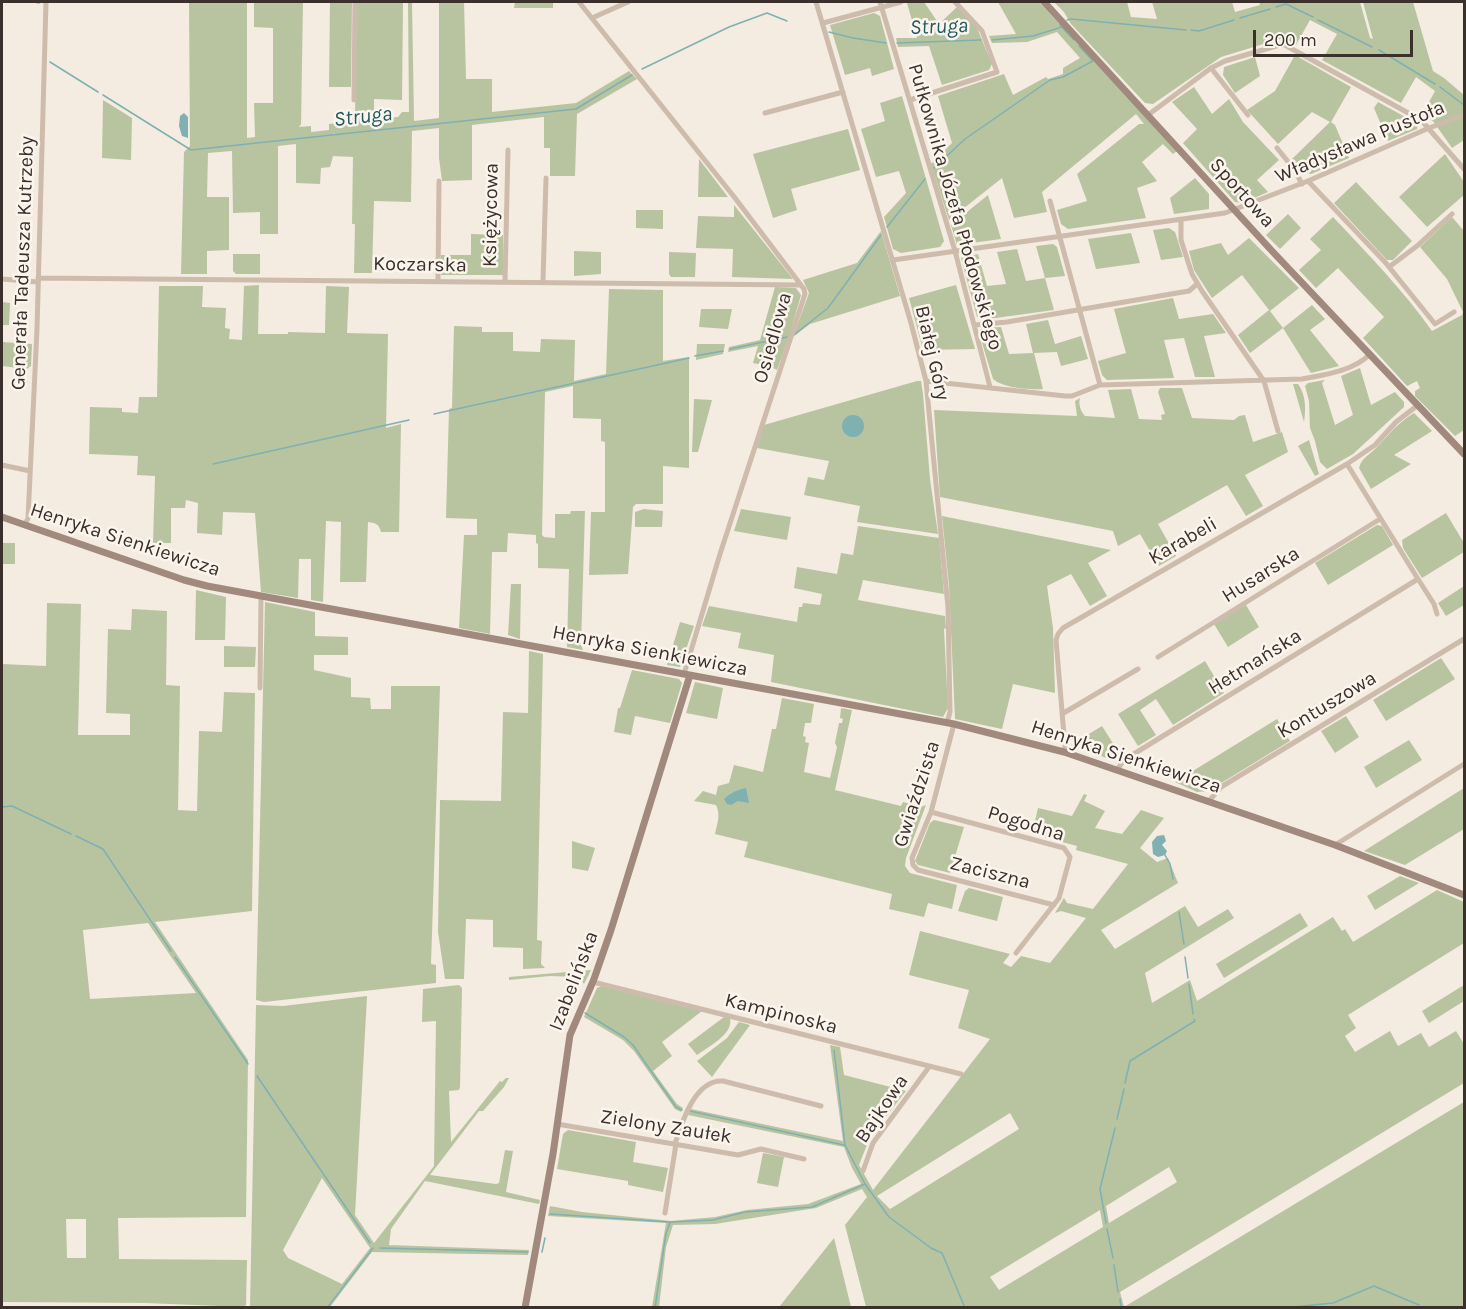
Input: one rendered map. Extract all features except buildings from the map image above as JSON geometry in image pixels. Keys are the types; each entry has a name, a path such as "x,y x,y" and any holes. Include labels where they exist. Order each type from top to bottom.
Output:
{"street":[{"name":"Generała Tadeusza Kutrzeby","path":"25,525 28,518 38,280 46,2"},
{"path":"354,2 354,100"},
{"name":"Osiedlowa","path":"579,2 735,198 804,289 805,299 720,554 687,675"},
{"path":"592,18 628,2"},
{"name":"Białej Góry","path":"816,2 893,260 926,381 948,607 951,724"},
{"path":"823,23 881,4 901,2"},
{"path":"910,100 997,72 982,31 955,2"},
{"name":"Sportowa","path":"1044,2 1464,454"},
{"name":"Pułkownika Józefa Płodowskiego","path":"881,4 955,250 990,387"},
{"path":"1148,115 1211,68 1225,61 1283,44 1421,120 1464,169"},
{"path":"1211,68 1248,115"},
{"path":"765,113 843,92"},
{"name":"Władysława Pustoła","path":"893,260 1225,213 1305,183 1429,128 1464,115"},
{"path":"1277,148 1305,183 1389,267 1436,324 1454,312"},
{"name":"Księżycowa","path":"505,281 508,150"},
{"path":"543,281 546,178"},
{"path":"438,280 439,181"},
{"path":"1050,201 1100,385"},
{"path":"1389,267 1417,246 1452,214"},
{"path":"1181,220 1179,227 1181,240 1197,284 1264,381 1278,431"},
{"name":"Koczarska","path":"2,279 438,280 801,285"},
{"path":"975,325 1190,291 1197,284"},
{"path":"926,381 1041,395 1072,396 1100,385 1302,379 1325,375 1359,363 1370,354"},
{"name":"Karabeli","path":"1064,752 1056,640 1063,628 1347,464 1375,445 1396,422 1418,405"},
{"path":"1347,464 1416,581 1434,604 1437,614"},
{"path":"2,465 30,471"},
{"name":"Henryka Sienkiewicza","path":"2,517 183,580 951,724 1064,752 1335,845 1464,895"},
{"name":"Husarska","path":"1158,657 1380,519"},
{"name":"Hetmańska","path":"1117,770 1124,760 1416,581"},
{"path":"260,688 261,596"},
{"name":"Kontuszowa","path":"1209,801 1221,787 1464,639"},
{"path":"1062,714 1138,669"},
{"name":"Izabelińska","path":"525,1308 570,1035 593,982 627,879 687,675"},
{"name":"Gwiaździsta","path":"918,870 913,865 912,858 931,812 951,724"},
{"path":"1335,845 1464,764"},
{"name":"Pogodna","path":"931,812 1066,849 1070,857 1062,891 1054,905 1016,953"},
{"name":"Zaciszna","path":"918,870 1054,905"},
{"name":"Kampinoska","path":"593,982 961,1074"},
{"name":"Bajkowa","path":"863,1171 873,1143 929,1066"},
{"path":"665,1213 676,1144 686,1112 711,1081 723,1081 822,1106"},
{"name":"Zielony Zaułek","path":"557,1124 738,1155 761,1149 804,1159"}],"green space":[{"path":"189,2 247,2 247,138 255,137 254,103 273,103 273,28 254,27 254,2 303,2 301,124 299,127 311,126 311,132 329,130 329,124 348,122 349,118 355,118 357,2 403,2 402,100 374,99 374,119 398,117 402,112 409,112 408,2 412,2 414,121 439,118 439,2 464,2 466,79 492,79 492,112 576,103 629,71 637,79 577,114 575,176 550,176 550,148 544,148 544,117 472,125 472,180 442,181 439,128 412,131 411,202 374,201 372,273 354,273 353,157 333,156 330,167 321,168 320,184 296,183 296,144 278,146 278,234 260,234 260,212 233,213 232,151 208,153 207,197 229,197 229,250 207,251 207,274 181,274 184,152 190,146"},
{"path":"330,2 352,2 351,87 329,87"},
{"path":"515,2 553,2 553,8 514,8"},
{"path":"924,2 939,24 957,7 977,28 992,64 989,70 942,85 929,46 898,47 896,38 917,38 907,3"},
{"path":"998,2 1039,2 1177,151 1173,154 1163,144 1142,162 1157,181 1137,188 1146,218 1068,229 1061,224 1057,210 1087,201 1077,174 1139,124 1144,124 1136,114 1042,192 1047,212 1014,218 1002,178 949,220 931,164 952,143 938,96 1004,74 1013,95 1046,77 1048,79 1063,74 1063,68 1080,58 1057,32 1027,42 992,43 989,36 1016,34"},
{"path":"1054,2 1127,2 1131,17 1157,19 1152,2 1232,2 1235,12 1260,5 1259,2 1360,2 1370,38 1373,39 1363,2 1413,2 1433,71 1464,95 1464,140 1452,148 1433,121 1422,115 1435,91 1416,77 1401,103 1322,60 1337,34 1310,20 1296,45 1283,38 1221,57 1153,104 1145,103 1071,24"},
{"path":"874,13 880,16 894,69 872,76 870,68 845,75 830,25"},
{"path":"1295,55 1351,87 1331,122 1335,125 1349,158 1311,174 1304,172 1292,159 1330,122 1312,112 1278,144 1247,110 1275,91"},
{"path":"1255,57 1260,76 1235,93 1223,75 1224,67"},
{"path":"1194,87 1212,114 1229,99 1243,122 1279,160 1257,180 1268,192 1243,203 1235,202 1183,143 1197,129 1172,102"},
{"path":"902,96 944,241 940,247 901,253 893,249 884,217 906,193 899,171 876,177 861,129 885,121 880,103"},
{"path":"103,100 132,118 131,160 102,158"},
{"path":"1378,102 1418,124 1417,129 1388,141 1374,108"},
{"path":"848,129 860,170 791,189 797,210 773,218 753,154"},
{"path":"1445,154 1464,182 1464,195 1427,227 1399,197"},
{"path":"699,159 728,197 698,197"},
{"path":"1195,178 1209,194 1209,209 1174,214 1170,198"},
{"path":"1356,182 1412,241 1393,260 1387,260 1334,203"},
{"path":"988,195 1001,239 957,245 951,225"},
{"path":"734,205 793,279 732,277 733,249 696,248 698,216 734,217"},
{"path":"636,210 663,210 663,229 636,228"},
{"path":"1288,214 1301,228 1280,249 1266,235"},
{"path":"1333,217 1397,287 1432,331 1462,315 1463,312 1447,279 1420,247 1452,217 1464,231 1464,430 1455,436 1415,396 1415,391 1420,388 1417,381 1407,386 1363,338 1384,317 1338,268 1316,288 1299,270 1321,250 1310,239"},
{"path":"1169,228 1175,232 1183,257 1161,260 1153,230"},
{"path":"881,231 900,296 810,324 793,337 809,293 803,280 857,263"},
{"path":"1131,233 1140,263 1096,269 1088,239"},
{"path":"471,234 503,235 503,275 441,275 441,255 471,255"},
{"path":"1249,238 1299,288 1270,311 1283,328 1250,353 1238,335 1269,310 1242,275 1212,298 1194,270 1189,251 1221,243 1228,255"},
{"path":"1053,244 1057,247 1065,276 1045,278 1036,246"},
{"path":"1017,249 1026,281 1045,278 1054,310 981,320 981,317 977,317 961,258 978,254 987,286 1006,284 997,252"},
{"path":"574,251 601,252 601,274 574,276"},
{"path":"669,252 696,253 695,277 671,277"},
{"path":"233,254 260,254 260,274 236,274 233,271"},
{"path":"259,285 258,334 325,333 326,286 349,287 347,333 388,334 386,428 401,424 399,532 381,532 377,524 368,522 366,582 340,582 341,522 326,521 323,602 311,600 311,559 299,559 298,598 261,592 255,513 223,512 222,535 197,533 198,503 186,500 185,508 171,508 171,543 153,543 155,476 137,475 138,456 89,454 90,407 122,408 122,412 138,413 139,397 157,397 159,286 203,286 202,307 226,308 225,328 230,329 229,339 242,340 244,286"},
{"path":"956,285 975,349 923,350 909,298"},
{"path":"775,287 796,288 801,295 777,370 753,363 758,346 728,352 729,347 760,340"},
{"path":"609,289 663,290 663,361 689,357 689,468 663,466 663,504 636,504 633,507 628,574 589,575 591,512 605,512 605,442 601,441 601,419 573,418 573,386 545,392 542,535 555,538 555,514 585,511 581,645 583,650 567,647 569,569 538,568 536,535 508,533 507,552 492,552 490,634 459,628 464,535 477,535 477,519 446,518 454,326 482,327 482,332 513,332 513,351 540,352 541,339 575,340 574,381 606,374"},
{"path":"1173,298 1179,319 1213,314 1226,333 1204,336 1215,377 1195,377 1184,338 1164,340 1174,378 1107,380 1102,375 1098,361 1126,353 1114,309"},
{"path":"2,302 10,303 9,325 2,325"},
{"path":"1312,305 1325,319 1310,330 1339,366 1311,373 1283,328"},
{"path":"701,309 732,309 728,329 699,327"},
{"path":"1048,320 1055,344 1081,336 1088,359 1061,366 1057,352 1034,353 1043,389 1024,389 993,379 979,333 982,328 1001,327 1009,354 1033,353 1026,324"},
{"path":"3,342 32,344 31,366 27,369 2,366"},
{"path":"697,344 725,344 723,354 696,360"},
{"path":"1360,368 1371,405 1395,392 1404,402 1404,407 1353,454 1327,469 1320,462 1310,428 1309,401 1305,386 1308,383 1325,380 1322,383 1335,425 1353,415 1341,376"},
{"path":"921,381 923,394 930,479 938,534 857,522 860,506 804,495 808,477 824,480 829,461 757,448 764,425"},
{"path":"1293,384 1298,384 1303,393 1304,422"},
{"path":"1160,388 1182,388 1192,418 1234,420 1245,415 1253,442 1282,432 1288,452 1245,475 1263,506 1246,516 1227,485 1158,524 1176,556 1159,566 1140,534 1118,546 1113,531 940,497 934,410 1077,416 1075,401 1080,398 1080,408 1085,416 1115,418 1108,390 1131,389 1139,419 1162,420 1161,415 1165,414 1158,392"},
{"path":"694,399 712,400 698,452 692,452"},
{"path":"1414,413 1432,431 1394,455 1411,464 1371,489 1359,468 1360,464 1395,428"},
{"path":"1309,440 1319,474 1315,476 1298,446"},
{"path":"644,509 663,511 662,527 635,527 635,512"},
{"path":"741,509 791,517 787,540 734,531"},
{"path":"1446,513 1464,543 1464,552 1422,578 1403,548 1402,540"},
{"path":"942,516 1111,550 1088,563 1107,596 1090,606 1071,574 1047,586 1053,628 1055,693 1013,684 1002,729 955,719 949,586"},
{"path":"1377,525 1382,526 1393,545 1328,585 1315,563"},
{"path":"858,526 939,538 944,594 863,580 858,600 945,616 948,708 943,717 771,682 774,655 738,648 741,633 702,626 709,606 797,622 799,607 802,607 803,603 820,605 822,594 794,588 797,567 837,574 841,553 853,555"},
{"path":"2,543 15,543 15,564 2,564"},
{"path":"511,584 521,584 520,639 508,635"},
{"path":"1464,586 1464,605 1446,616 1438,603"},
{"path":"196,590 226,597 225,640 195,640"},
{"path":"265,602 315,612 315,636 348,637 348,655 314,655 314,670 351,678 351,697 370,698 371,709 391,709 391,686 440,686 431,964 436,965 436,983 264,1002 256,1000"},
{"path":"47,603 81,604 78,735 130,735 130,714 106,713 108,629 131,630 132,609 167,611 166,685 180,686 178,810 197,811 199,731 222,732 224,692 255,693 252,911 155,922 248,1060 246,1217 118,1218 119,1259 247,1260 246,1305 243,1307 146,1303 2,1302 2,664 46,666","holes":["148,923 196,993 90,999 83,930","66,1219 86,1219 86,1258 67,1258"]},
{"path":"1246,605 1259,627 1228,647 1214,624"},
{"path":"680,622 694,626 680,667 667,665"},
{"path":"224,646 256,647 255,667 224,667"},
{"path":"529,651 543,654 537,940 542,941 541,964 545,968 523,969 523,948 493,947 493,920 466,919 464,979 445,979 438,932 440,800 501,801 503,712 528,713"},
{"path":"1441,658 1455,679 1386,721 1373,700"},
{"path":"1205,661 1224,693 1173,725 1156,699 1140,710 1156,735 1138,746 1118,714"},
{"path":"632,670 679,679 682,683 670,723 635,716 631,735 614,732 618,708 620,708"},
{"path":"695,682 723,688 717,719 686,713"},
{"path":"782,698 814,704 811,723 805,723 803,736 806,737 805,742 809,743 804,772 830,778 837,747 835,743 839,723 842,723 843,719 840,718 841,708 852,710 835,790 901,806 903,802 921,807 926,805 905,866 910,873 957,885 952,909 928,903 924,917 889,909 892,894 744,857 748,842 715,834 718,816 716,805 694,801 703,791 716,795 718,786 729,783 734,765 763,772 772,729 776,729"},
{"path":"1346,716 1359,737 1335,753 1321,731"},
{"path":"1277,719 1290,741 1208,791 1197,792 1175,782"},
{"path":"1102,726 1121,756 1112,760 1071,745"},
{"path":"1409,740 1422,760 1376,788 1364,767"},
{"path":"1464,788 1464,829 1405,865 1364,851"},
{"path":"1084,794 1087,795 1084,801 1105,811 1095,828 1122,834 1141,810 1164,818 1140,848 1157,862 1168,858 1178,883 1101,930 1115,949 1185,906 1198,927 1228,909 1234,918 1145,973 1152,1003 1190,980 1197,1001 1333,917 1342,931 1345,929 1353,942 1437,890 1464,902 1464,943 1348,1015 1356,1028 1345,1036 1355,1052 1390,1031 1398,1046 1421,1033 1429,1047 1456,1031 1464,1044 1464,1083 1120,1292 1124,1307 866,1307 845,1225 867,1197 862,1189 816,1208 715,1224 673,1225 666,1247 659,1307 652,1307 666,1223 548,1216 550,1206 582,1212 671,1221 715,1217 747,1210 808,1204 861,1184 844,1147 688,1115 691,1109 843,1141 830,1045 840,1047 844,1075 906,1091 870,1137 859,1165 873,1190 990,1039 958,1028 969,990 909,975 920,931 1010,954 1003,963 1011,967 1021,956 1050,963 1086,918 1061,911 1055,913 1064,898 1067,903 1093,909 1128,864 1076,850 1077,846 1032,834 1038,808 1072,816","holes":["1010,1113 1019,1129 890,1209 877,1196","1169,1167 1177,1182 1109,1223 1106,1206","1100,1210 1103,1227 999,1290 990,1277"]},
{"path":"934,820 964,827 950,873 918,865 915,861 930,823"},
{"path":"572,841 595,848 588,871 572,868"},
{"path":"1400,876 1419,883 1375,910 1367,896"},
{"path":"969,888 1003,897 997,921 958,911 965,891"},
{"path":"1300,913 1308,926 1224,978 1216,964"},
{"path":"591,970 584,984 579,977 550,976 509,980 509,977"},
{"path":"459,985 462,988 460,1087 459,1090 449,1091 451,1142 500,1081 509,1078 483,1111 479,1111 430,1175 496,1184 499,1183 505,1150 513,1151 506,1192 540,1200 539,1204 425,1181 391,1229 389,1245 529,1250 528,1255 372,1252 330,1307 250,1307 256,1005 283,1006 367,996 355,1215 374,1243 434,1166 436,1021 422,1022 423,989","holes":["322,1178 370,1248 342,1284 288,1258 283,1250"]},
{"path":"1464,985 1464,1001 1429,1023 1422,1011"},
{"path":"602,986 702,1011 662,1042 672,1056 653,1071 677,1104 683,1108 681,1112 675,1109 634,1051 623,1040 584,1017 597,988"},
{"path":"724,1017 730,1018 730,1024 724,1035 697,1055 688,1044"},
{"path":"739,1022 750,1025 712,1077 697,1061 727,1038"},
{"path":"1464,1102 1464,1307 1124,1307"},
{"path":"568,1130 636,1142 633,1162 668,1168 663,1192 628,1185 628,1181 557,1169 563,1134"},
{"path":"763,1153 784,1157 778,1187 757,1183"},
{"path":"834,1238 851,1307 779,1307"}],"water":[{"path":"184,113 188,117 188,138 182,136 179,126 180,116"},
{"path":"853,415 863,422 864,426 857,436 853,437 843,430 842,426 849,416"},
{"path":"746,788 749,803 738,801 731,805 727,804 724,799 726,797"},
{"path":"1164,835 1166,841 1162,845 1167,851 1165,855 1158,857 1153,854 1152,842 1157,836"}],"waterway":[{"name":"Struga","path":"34,2 39,3"},
{"name":"Struga","path":"1276,7 1286,4 1313,17"},
{"name":"Struga","path":"1240,18 1270,9"},
{"name":"Struga","path":"642,69 729,27 767,13 787,21"},
{"name":"Struga","path":"1067,20 1186,30"},
{"name":"Struga","path":"1191,30 1199,31 1234,20"},
{"name":"Struga","path":"1318,20 1372,47"},
{"path":"1060,25 1074,40"},
{"name":"Struga","path":"992,40 1033,36 1062,27"},
{"name":"Struga","path":"829,32 886,43"},
{"name":"Struga","path":"897,43 981,40"},
{"path":"934,168 965,139 1050,80 1063,77 1093,61 1079,46"},
{"name":"Struga","path":"1379,50 1435,84"},
{"name":"Struga","path":"50,62 98,92"},
{"name":"Struga","path":"103,95 191,150 576,109 632,75"},
{"name":"Struga","path":"1440,87 1464,105"},
{"path":"887,227 925,179"},
{"path":"795,334 828,308 881,235"},
{"path":"730,349 787,337"},
{"path":"695,356 723,351"},
{"path":"434,414 689,358"},
{"path":"213,464 409,420"},
{"path":"2,807 12,806 71,834"},
{"path":"76,836 103,849 171,951"},
{"path":"1165,855 1170,864 1173,879"},
{"path":"1179,912 1184,944"},
{"path":"175,957 248,1064"},
{"path":"1185,957 1188,978"},
{"path":"1189,984 1193,1014"},
{"path":"585,1013 633,1045 676,1107 682,1110"},
{"path":"1125,1083 1130,1061 1195,1021 1194,1019"},
{"path":"834,1050 845,1145 865,1184 889,1217 931,1248 942,1253 965,1308"},
{"path":"257,1076 370,1243"},
{"path":"1117,1119 1124,1089"},
{"path":"690,1111 844,1145"},
{"path":"1106,1223 1100,1189 1115,1128"},
{"path":"550,1214 670,1222 713,1220 745,1212 812,1207 865,1184"},
{"path":"655,1308 666,1233 670,1223"},
{"path":"1107,1229 1113,1258"},
{"path":"542,1252 545,1238"},
{"path":"327,1308 373,1248"},
{"path":"380,1248 528,1252"},
{"path":"1114,1265 1118,1292"},
{"path":"1283,1308 1333,1303 1374,1286 1419,1305"},
{"path":"1120,1299 1121,1308"}]}
